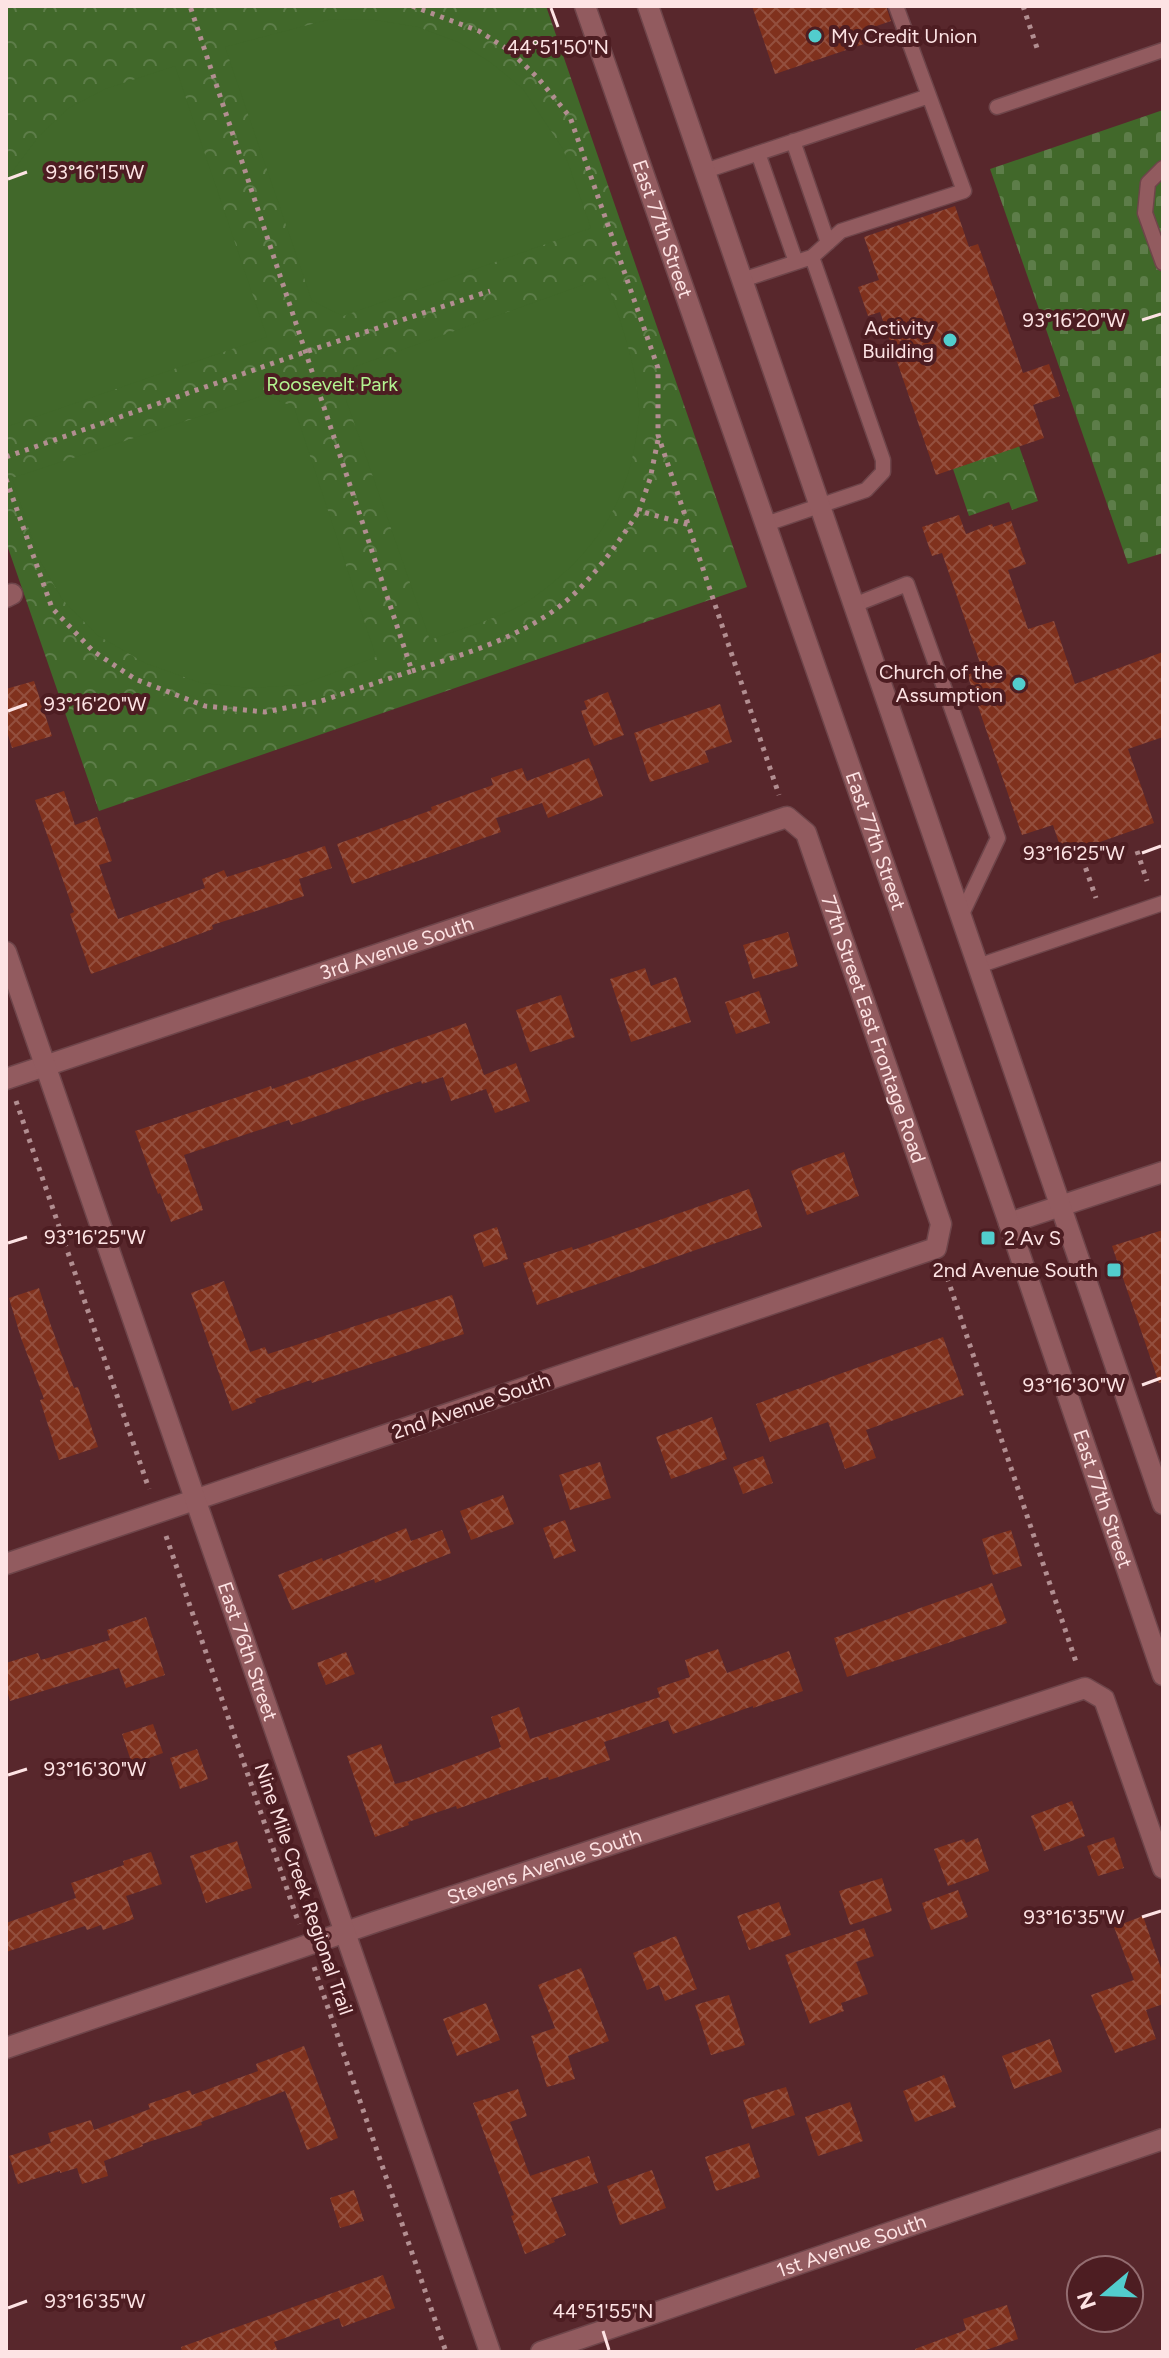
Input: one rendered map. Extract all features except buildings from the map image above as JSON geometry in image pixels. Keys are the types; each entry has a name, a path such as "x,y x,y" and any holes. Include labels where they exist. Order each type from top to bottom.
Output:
{"street":[{"name":"East 77th Street","path":"585,6 1163,1675"},
{"path":"648,6 1163,1504"},
{"name":"3rd Avenue South","path":"7,1079 787,817"},
{"name":"77th Street East Frontage Road","path":"787,817 806,833 871,1016 941,1224 936,1248"},
{"name":"East 76th Street","path":"6,952 490,2352"},
{"path":"1009,1223 1163,1172"},
{"name":"2nd Avenue South","path":"6,1564 936,1248"},
{"path":"1085,1688 1104,1699 1163,1868"},
{"name":"Stevens Avenue South","path":"6,2048 306,1945 1085,1688"},
{"name":"1st Avenue South","path":"541,2352 1163,2139"}],"lane":[{"path":"742,280 812,257 841,231 964,191 896,6"},
{"path":"997,107 1163,50"},
{"path":"705,171 929,96"},
{"path":"793,141 828,243"},
{"path":"758,153 796,262"},
{"path":"1163,168 1148,183 1145,213 1163,263"},
{"path":"766,524 866,490 883,472 883,460 812,257"},
{"path":"854,605 907,584 998,838 961,916"},
{"path":"978,966 1163,903"}],"path":[{"path":"190,6 412,671"},
{"path":"6,479 52,608 93,651 135,679 205,706 265,712 321,701 467,653 544,617 581,588 612,552 639,511 654,463 658,435 658,368 570,117 538,78 510,51 479,31 412,6"},
{"path":"1023,6 1037,48"},
{"path":"6,457 490,291"},
{"path":"658,435 787,817"},
{"path":"639,511 690,525"},
{"path":"1079,849 1096,898"},
{"path":"1137,851 1147,881"},
{"name":"Nine Mile Creek Regional Trail","path":"7,1079 446,2352"},
{"path":"936,1248 1085,1688"}],"green space":[{"name":"Roosevelt Park","path":"6,6 546,6 747,587 99,811 6,542"},
{"path":"331,19 375,20 418,27 458,42 490,62 523,89 563,149 591,228 343,316 312,301 225,47"},
{"path":"175,66 267,337 6,427 6,180 39,136 69,108 105,89"},
{"path":"1163,110 1163,553 1128,564 990,169"},
{"path":"605,277 631,358 639,412 631,463 615,507 590,546 557,580 537,595 499,615 430,640 343,391 354,367"},
{"path":"265,395 294,407 376,657 301,685 250,688 201,683 145,663 97,635 62,599 39,559 12,478"},
{"path":"1019,446 1038,501 1012,510 1009,502 969,516 953,469"}],"place":[{"name":"My Credit Union","path":"815,36"},
{"name":"Activity Building","path":"950,340"},
{"name":"Church of the Assumption","path":"1019,684"},
{"name":"2 Av S","path":"988,1238"},
{"name":"2nd Avenue South","path":"1114,1270"}]}
